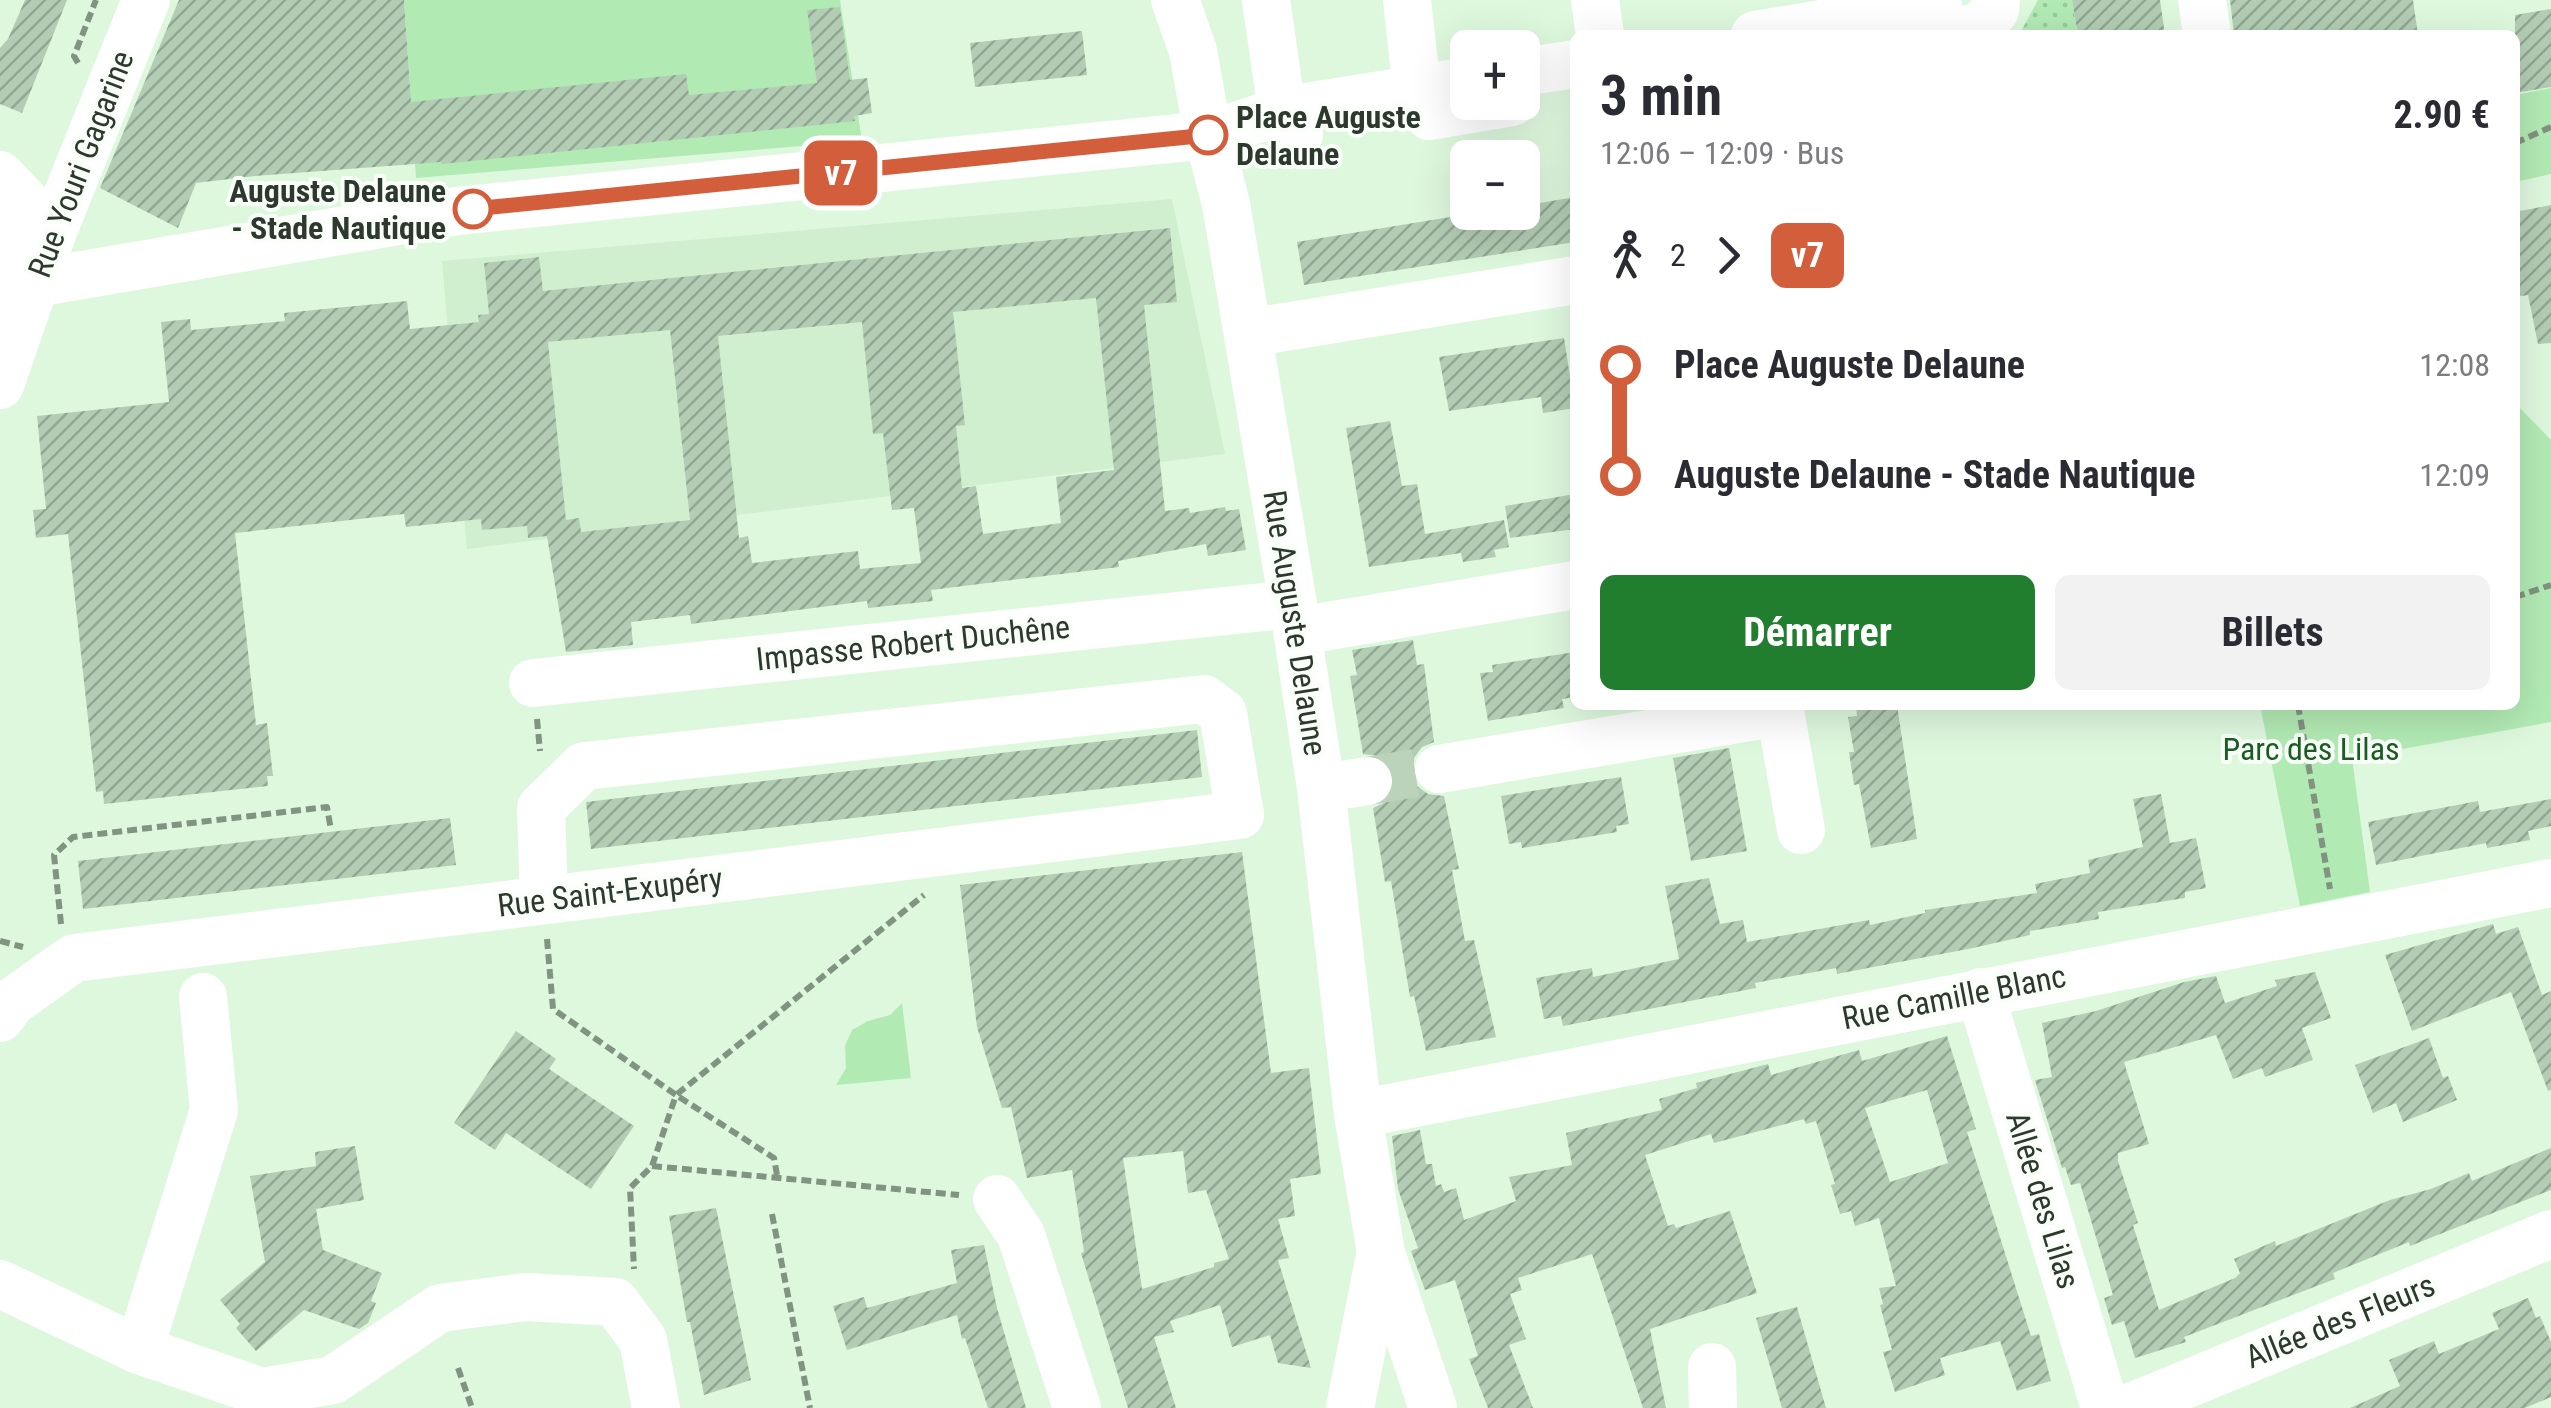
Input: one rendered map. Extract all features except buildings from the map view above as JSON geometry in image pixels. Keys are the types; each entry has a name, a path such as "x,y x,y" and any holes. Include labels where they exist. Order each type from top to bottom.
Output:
{"street":[{"name":"Rue Youri Gagarine","path":"0,385 17,286 53,231 146,0"},
{"name":"Rue Auguste Delaune","path":"1175,0 1193,50 1208,135 1226,204 1295,618 1321,788 1358,1114 1381,1252 1433,1408"},
{"path":"1266,0 1282,111 1300,136 1450,112"},
{"path":"1407,0 1417,90"},
{"path":"1595,0 1599,30"},
{"path":"1771,30 1840,10 1925,6 1938,0"},
{"path":"1967,30 1980,28 1995,10 1996,0"},
{"path":"2202,0 2206,30"},
{"path":"1540,69 1570,65"},
{"path":"0,230 10,240 17,286 457,211 1208,135 1282,111 1450,85"},
{"path":"1540,98 1570,93"},
{"path":"0,175 53,231"},
{"path":"1248,333 1570,281"},
{"name":"Impasse Robert Duchêne","path":"532,683 1295,618 1570,585"},
{"name":"Rue Saint-Exupéry","path":"0,1018 12,1002 74,958 1240,814 1223,714 1204,699 584,766 540,808"},
{"path":"1439,769 1769,710"},
{"path":"1780,710 1801,830"},
{"path":"1321,788 1368,780"},
{"path":"540,808 544,900"},
{"name":"Rue Camille Blanc","path":"1358,1114 2551,883"},
{"name":"Allée des Lilas","path":"1980,992 2106,1408"},
{"path":"139,1350 214,1110 203,997"},
{"path":"1009,1217 1077,1408"},
{"name":"Allée des Fleurs","path":"2129,1408 2551,1234"},
{"name":"Rue Auguste Delaune","path":"1354,1388 1381,1252"},
{"path":"0,1284 139,1350 262,1392 333,1380 440,1308 526,1296 614,1302 643,1340 656,1408"}],"path":[{"path":"2520,140 2551,127"},
{"path":"2520,595 2551,585"},
{"path":"532,683 541,763 540,808"},
{"path":"2299,710 2336,925"},
{"path":"74,958 62,928 54,855 73,837 327,807 331,830"},
{"path":"614,1302 635,1282 630,1188 652,1166 676,1095 941,882 948,850"},
{"path":"544,900 553,1009 774,1158 778,1175"},
{"path":"652,1166 778,1175 1009,1217"},
{"path":"772,1214 810,1408"},
{"path":"458,1368 472,1408"}],"shaded area":[{"path":"1172,199 1225,454 467,549 442,261"}],"green space":[{"path":"404,0 840,0 862,141 416,178"},
{"path":"2038,0 2072,0 2077,30 2022,30"},
{"path":"2551,88 2551,174 2520,181 2520,94"},
{"name":"Parc des Lilas","path":"2520,408 2551,440 2551,722 2352,758 2370,892 2300,906 2261,710 2520,710"},
{"path":"902,1003 911,1078 836,1085 846,1068 845,1046 852,1030 890,1015"}],"tunnel":[{"path":"1368,781 1439,769"}],"bus line":[{"name":"v7","path":"473,209 1208,135"}],"place":[{"name":"Place Auguste Delaune","path":"1208,135"},
{"name":"Auguste Delaune - Stade Nautique","path":"473,209"}]}
